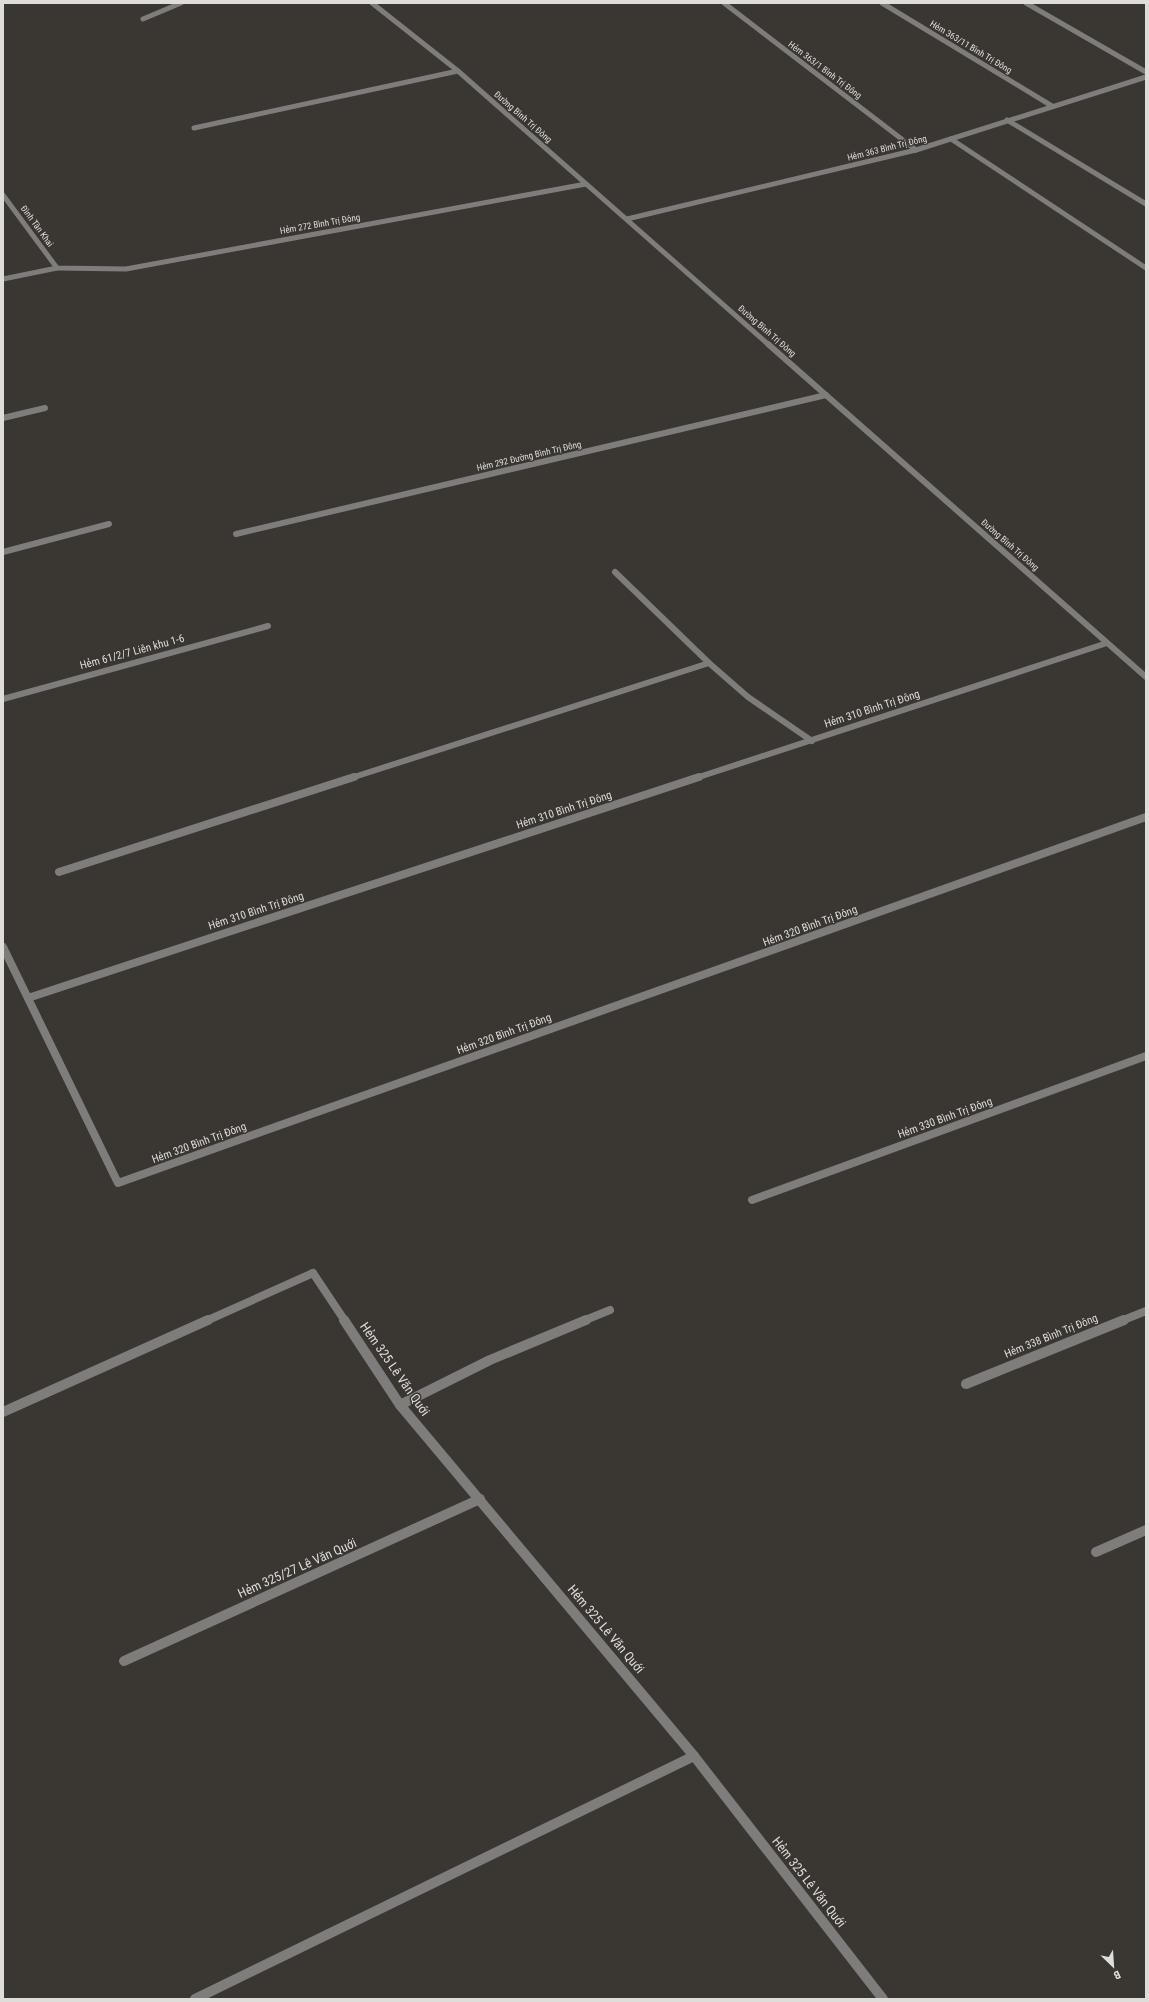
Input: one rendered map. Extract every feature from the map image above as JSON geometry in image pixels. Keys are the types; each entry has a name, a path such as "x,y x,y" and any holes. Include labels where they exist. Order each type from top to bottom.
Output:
{"street":[{"path":"143,19 181,3"},
{"name":"Đường Bình Trị Đông","path":"372,3 458,71 1146,677"},
{"name":"Hẻm 363/1 Bình Trị Đông","path":"724,3 916,150"},
{"name":"Hẻm 363/11 Bình Trị Đông","path":"882,3 1052,106"},
{"path":"1026,3 1146,72"},
{"path":"194,128 458,71"},
{"name":"Hẻm 363 Bình Trị Đông","path":"627,219 916,150 1146,77"},
{"path":"1008,120 1146,204"},
{"path":"951,139 1146,268"},
{"name":"Hẻm 272 Bình Trị Đông","path":"3,279 56,268 126,269 586,184"},
{"name":"Đình Tân Khai","path":"3,195 56,268"},
{"name":"Hẻm 292 Đường Bình Trị Đông","path":"236,534 826,395"},
{"path":"3,418 45,408"},
{"path":"3,552 109,524"},
{"path":"615,572 709,663 748,697 812,741"},
{"name":"Hẻm 61/2/7 Liên khu 1-6","path":"3,699 268,626"},
{"name":"Hẻm 310 Bình Trị Đông","path":"28,998 1107,643"},
{"path":"59,872 709,663"},
{"name":"Hẻm 320 Bình Trị Đông","path":"3,946 118,1183 1146,818"},
{"name":"Hẻm 330 Bình Trị Đông","path":"752,1200 1146,1056"},
{"name":"Hẻm 325 Lê Văn Quới","path":"3,1412 313,1273 400,1405 694,1756 883,1999"},
{"path":"400,1405 490,1360 610,1310"},
{"name":"Hẻm 338 Bình Trị Đông","path":"966,1384 1146,1311"},
{"name":"Hẻm 325/27 Lê Văn Quới","path":"124,1661 480,1499"},
{"path":"1096,1552 1146,1530"},
{"path":"195,1999 694,1756"}]}
